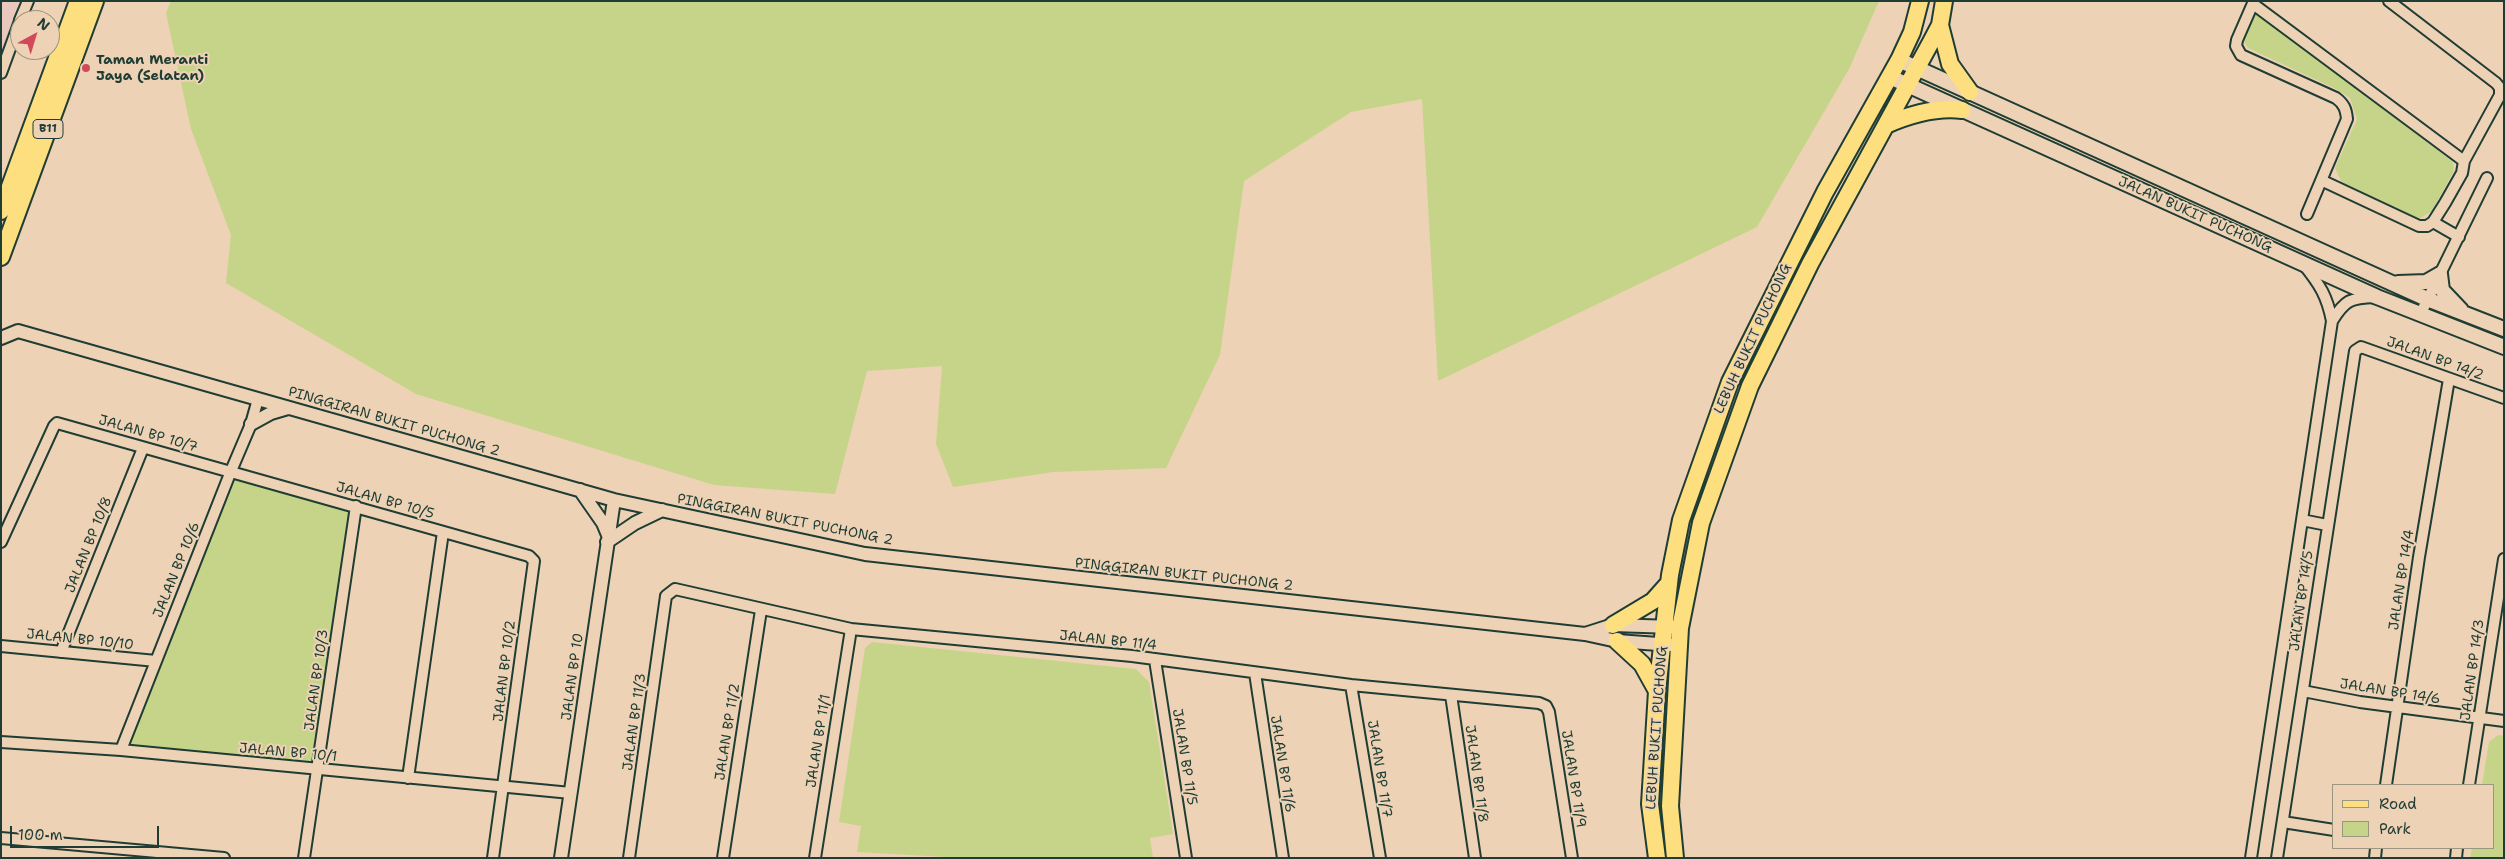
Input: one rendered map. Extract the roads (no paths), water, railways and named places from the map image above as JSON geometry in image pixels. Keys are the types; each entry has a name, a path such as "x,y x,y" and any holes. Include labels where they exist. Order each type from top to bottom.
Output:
{"main road":[{"name":"B11","path":"1,211 78,1"},
{"name":"B11","path":"1,257 94,1"},
{"path":"1899,60 1912,32 1920,1"},
{"path":"1918,68 1940,25 1944,1"},
{"path":"1940,25 1950,64 1970,92"},
{"name":"JALAN BUKIT PUCHONG","path":"1899,60 2426,299 2504,329"},
{"name":"LEBUH BUKIT PUCHONG","path":"1657,858 1650,804 1657,691 1670,583 1681,520 1730,382 1825,192 1899,60"},
{"name":"LEBUH BUKIT PUCHONG","path":"1675,858 1670,806 1680,628 1701,523 1750,386 1810,264 1918,68"},
{"name":"JALAN BUKIT PUCHONG","path":"1890,76 2377,297 2504,347"},
{"path":"1886,125 1933,110 1947,108 1962,110"},
{"path":"2152,196 2160,177"},
{"path":"2392,283 2426,282 2440,274 2442,290 2466,315"},
{"path":"1657,691 1642,664 1615,633 1653,601 1670,583"}],"street":[{"path":"2323,181 2419,226 2427,226 2432,222 2462,173 2464,161 2500,95 2500,88 2389,1"},
{"path":"2307,214 2323,181 2347,119 2346,110 2343,104 2336,98 2241,55 2236,46 2253,3 2464,161"},
{"path":"1,73 10,48"},
{"path":"2420,315 2426,299 2459,237 2487,178"},
{"path":"2432,222 2459,237"},
{"path":"2251,858 2332,321 2328,302 2321,285 2303,263"},
{"path":"2332,321 2347,301 2356,298 2377,297"},
{"name":"PINGGIRAN BUKIT PUCHONG 2","path":"1,338 18,331 614,500 865,554 1585,634 1615,633 1664,626 1680,628"},
{"name":"JALAN BP 14/2","path":"2357,348 2361,347 2395,358 2504,398"},
{"name":"JALAN BP 14/5","path":"2277,858 2327,524 2351,373 2357,348"},
{"name":"JALAN BP 14/4","path":"2386,784 2396,707 2449,379"},
{"name":"JALAN BP 10/6","path":"121,750 230,471 251,424 258,399"},
{"path":"251,424 270,413 290,408"},
{"name":"JALAN BP 10/7","path":"1,542 57,423 230,471"},
{"name":"JALAN BP 10/8","path":"61,652 143,448"},
{"name":"JALAN BP 10/5","path":"230,471 532,558"},
{"path":"580,490 603,523 608,538 662,510"},
{"name":"JALAN BP 10","path":"561,858 614,500"},
{"name":"JALAN BP 10/3","path":"304,858 356,506"},
{"path":"2302,520 2327,524"},
{"path":"408,778 443,532"},
{"name":"JALAN BP 10/2","path":"493,858 504,788 532,558"},
{"name":"JALAN BP 14/3","path":"2469,784 2481,718 2504,559"},
{"name":"JALAN BP 11/4","path":"670,592 675,589 850,629 1155,660 1351,685 1539,703 1546,706"},
{"name":"JALAN BP 11/3","path":"629,858 666,596 670,592"},
{"name":"JALAN BP 11/2","path":"723,858 761,610"},
{"name":"JALAN BP 11/1","path":"815,858 850,629"},
{"name":"PINGGIRAN BUKIT PUCHONG 2","path":"1615,633 1662,644 1679,645"},
{"name":"JALAN BP 10/10","path":"1,646 156,661"},
{"name":"JALAN BP 11/5","path":"1155,660 1186,858"},
{"name":"JALAN BP 11/6","path":"1255,673 1283,858"},
{"name":"JALAN BP 11/7","path":"1351,685 1380,858"},
{"name":"JALAN BP 14/6","path":"2303,691 2396,707 2504,721"},
{"name":"JALAN BP 11/8","path":"1451,695 1475,858"},
{"name":"JALAN BP 11/9","path":"1546,706 1549,712 1572,858"},
{"name":"JALAN BP 10/1","path":"1,742 121,750 571,794"},
{"path":"2282,822 2332,830"},
{"path":"1,838 224,858"}],"place":[{"name":"Taman Meranti Jaya (Selatan)","path":"86,68"}]}
